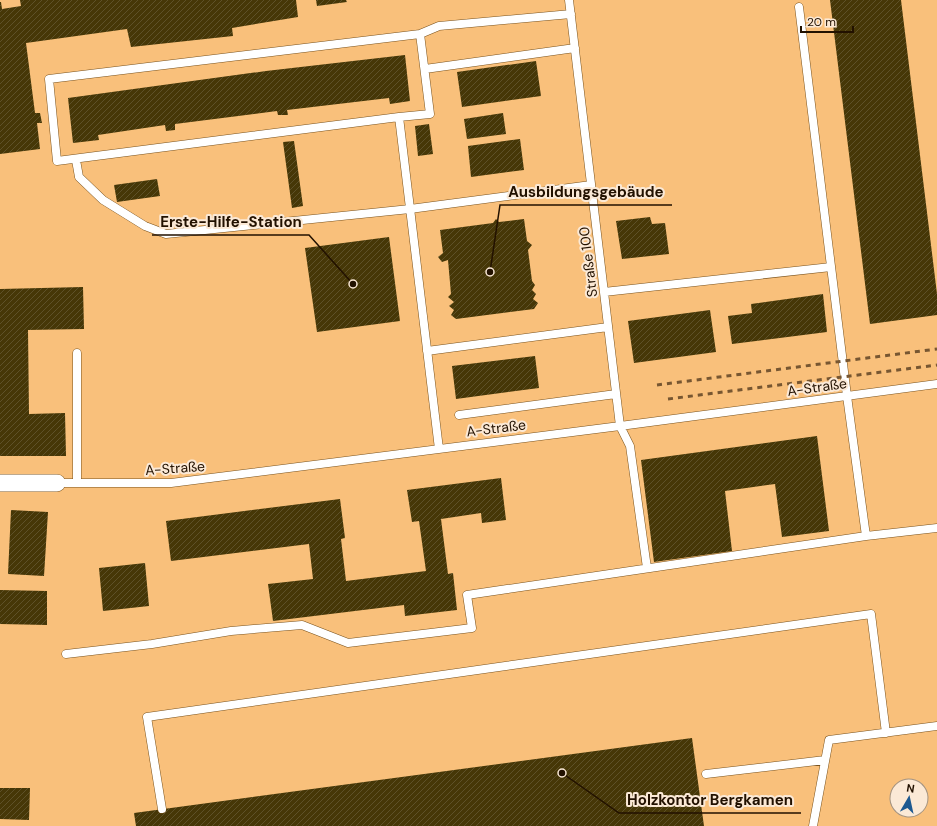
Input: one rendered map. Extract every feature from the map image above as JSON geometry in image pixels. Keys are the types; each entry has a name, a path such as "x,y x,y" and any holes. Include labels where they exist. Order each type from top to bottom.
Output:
{"street":[{"path":"0,483 57,483"}],"lane":[{"name":"Straße 100","path":"569,0 620,426 630,446 647,568"},
{"path":"799,7 847,396 866,536"},
{"path":"420,34 430,114 76,160 57,161 49,79 420,34 438,26 571,14"},
{"path":"424,69 575,48"},
{"path":"399,117 439,449"},
{"path":"76,160 80,177 103,200 145,226 166,234 410,209 591,185"},
{"path":"604,292 831,267"},
{"path":"427,351 608,327"},
{"path":"77,353 77,483"},
{"name":"A-Straße","path":"57,483 171,483 937,384"},
{"path":"458,415 616,394"},
{"path":"66,654 152,644 231,631 302,625 348,643 472,628 467,595 866,536 937,528"},
{"path":"162,809 147,717 871,614 886,733"},
{"path":"813,826 829,740 937,726"},
{"path":"706,774 825,760"}],"building":[{"path":"20,0 296,0 298,17 232,28 233,36 131,47 127,29 26,43 35,113 40,113 42,123 37,123 40,149 0,154 0,2 2,9 21,6"},
{"path":"316,0 346,0 347,2 317,6"},
{"path":"830,0 901,0 937,294 937,315 870,324"},
{"path":"405,55 410,101 390,104 389,98 287,110 288,115 278,115 277,111 175,124 175,130 166,131 165,125 98,135 99,140 73,143 68,98 266,71"},
{"path":"536,61 541,96 462,107 457,72"},
{"path":"503,113 506,134 467,139 464,119"},
{"path":"429,124 433,154 418,156 415,126"},
{"path":"520,139 524,170 471,177 468,146"},
{"path":"294,141 303,206 292,208 283,142"},
{"path":"157,179 160,196 117,202 114,185"},
{"path":"650,217 652,224 665,223 669,254 622,259 616,221"},
{"path":"496,219 499,222 524,219 527,241 532,245 528,250 532,281 535,285 532,290 536,294 533,299 538,303 534,309 456,319 451,315 454,310 449,306 454,302 448,297 451,294 448,260 442,262 438,257 443,253 440,230 493,223"},
{"path":"389,237 400,321 317,332 305,248"},
{"path":"83,287 84,329 28,330 29,414 65,413 66,456 0,456 0,289"},
{"path":"823,294 827,332 732,344 728,316 752,313 751,304"},
{"path":"710,310 716,352 634,363 628,321"},
{"path":"535,356 539,388 456,399 452,366"},
{"path":"817,436 829,531 782,537 775,484 725,491 732,551 654,562 641,460"},
{"path":"501,478 506,520 482,523 481,513 441,519 448,574 453,573 457,610 405,616 404,605 273,621 268,584 313,579 309,544 171,561 166,521 340,499 345,538 341,539 346,581 426,571 419,521 412,522 407,490"},
{"path":"11,510 48,512 44,576 8,574"},
{"path":"145,563 149,606 103,611 99,568"},
{"path":"0,590 47,591 47,625 0,624"},
{"path":"692,738 704,826 136,826 134,813"},
{"path":"0,788 30,788 29,820 0,819"}],"railway":[{"path":"657,385 937,349"},
{"path":"668,399 937,365"}],"place":[{"name":"Ausbildungsgebäude","path":"490,272"},
{"name":"Erste-Hilfe-Station","path":"353,284"},
{"name":"Holzkontor Bergkamen","path":"562,773"}]}
